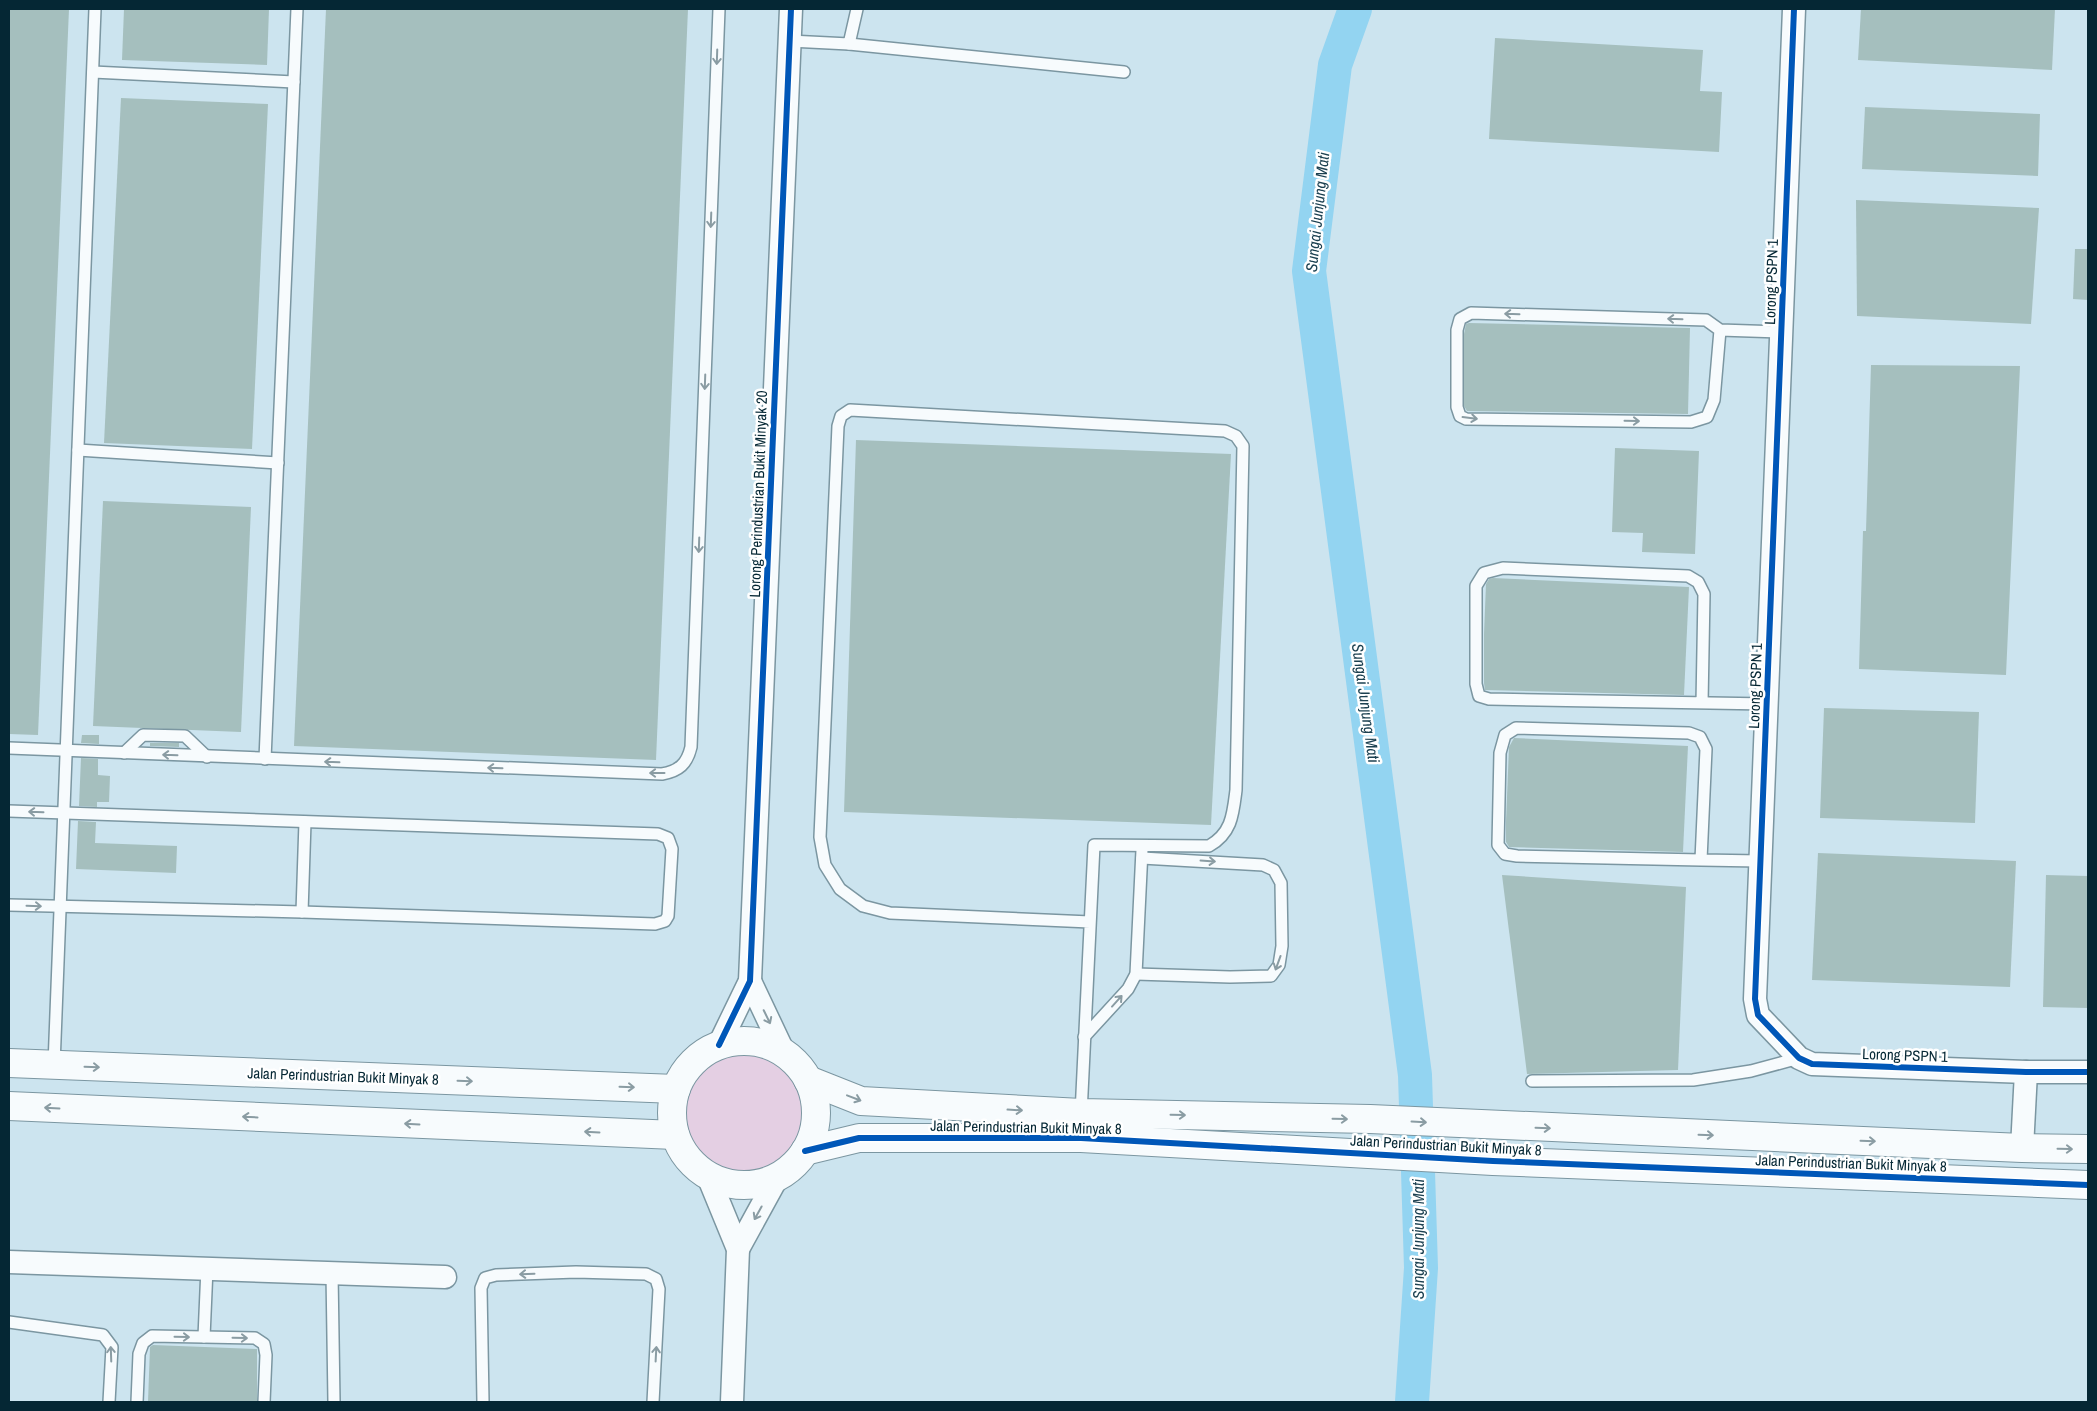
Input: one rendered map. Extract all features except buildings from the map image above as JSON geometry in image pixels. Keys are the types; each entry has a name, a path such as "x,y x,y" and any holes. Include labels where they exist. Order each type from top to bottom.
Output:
{"street":[{"name":"Lorong Perindustrian Bukit Minyak 20","path":"750,981 790,9"},
{"name":"Lorong PSPN 1","path":"1794,9 1755,1000 1758,1015 1799,1058 1812,1064 2026,1072 2088,1072"},
{"path":"720,1045 750,981"},
{"path":"750,981 784,1053"},
{"path":"741,1041 764,1044 784,1053 798,1065 808,1080 814,1098 816,1116 813,1135 805,1151 793,1166 778,1176 755,1184 731,1184 708,1176 694,1165 683,1151 675,1135 672,1120 676,1089 686,1070 701,1056 720,1045 741,1041"},
{"name":"Jalan Perindustrian Bukit Minyak 8","path":"9,1063 676,1089"},
{"path":"2022,1148 2026,1072"},
{"name":"Jalan Perindustrian Bukit Minyak 8","path":"808,1080 861,1101 1379,1155 2088,1185"},
{"path":"9,1106 675,1135"},
{"name":"Jalan Perindustrian Bukit Minyak 8","path":"805,1151 859,1138 1081,1125 1370,1119 1494,1126 2022,1148 2088,1149"},
{"path":"708,1176 738,1249 732,1402"},
{"path":"738,1249 778,1176"},
{"path":"9,1262 445,1277"}],"lane":[{"path":"54,1065 95,9"},
{"path":"265,759 297,9"},
{"path":"9,748 662,774 673,772 682,766 688,758 691,747 719,9"},
{"path":"849,44 857,9"},
{"path":"790,41 849,44 1124,72"},
{"path":"93,72 294,82"},
{"path":"1720,330 1714,400 1707,417 1691,422 1466,419 1460,416 1457,407 1457,330 1460,319 1470,313 1706,320 1720,330 1782,332"},
{"path":"1081,1125 1094,845 1209,846 1220,840 1231,822 1236,790 1243,446 1236,436 1225,431 850,410 842,416 837,436 820,837 825,866 840,889 862,906 890,913 1090,922"},
{"path":"78,450 278,463"},
{"path":"1702,703 1704,594 1698,582 1688,576 1503,568 1484,573 1476,586 1476,684 1479,696 1489,699 1702,703 1767,704"},
{"path":"1701,860 1706,749 1700,737 1689,733 1516,728 1505,735 1500,753 1498,845 1505,854 1517,856 1701,860 1760,861"},
{"path":"124,753 143,735 185,736 207,757"},
{"path":"9,811 664,835 668,838 672,849 670,911 665,921 655,924 302,912 9,905"},
{"path":"302,912 305,822"},
{"path":"1084,1037 1128,989 1136,974 1142,845"},
{"path":"1189,845 1189,860"},
{"path":"1136,974 1230,977 1271,976 1279,965 1282,946 1281,883 1274,870 1263,865 1142,858"},
{"path":"1532,1081 1693,1080 1751,1071 1799,1058"},
{"path":"204,1337 207,1268"},
{"path":"483,1402 480,1288 482,1283 490,1275 576,1272 646,1274 652,1275 658,1283 653,1402"},
{"path":"332,1273 334,1402"},
{"path":"9,1322 102,1335 112,1348 109,1402"},
{"path":"137,1402 139,1354 142,1343 152,1336 255,1338 264,1344 266,1355 264,1402"}],"shaded area":[{"path":"743,1048 767,1053 788,1067 802,1088 807,1112 802,1136 788,1157 767,1171 743,1176 719,1171 698,1157 684,1136 679,1112 684,1088 698,1067 719,1053"}],"waterway":[{"name":"Sungai Junjung Mati","path":"1355,9 1335,65 1309,271 1415,1075 1421,1268 1412,1402"}],"cycle path":[{"path":"719,1045 750,981 791,9"},
{"path":"1794,9 1755,999 1758,1015 1799,1058 1812,1064 2026,1072 2088,1072"},
{"path":"805,1151 859,1138 1081,1138 1493,1161 2088,1185"}]}
